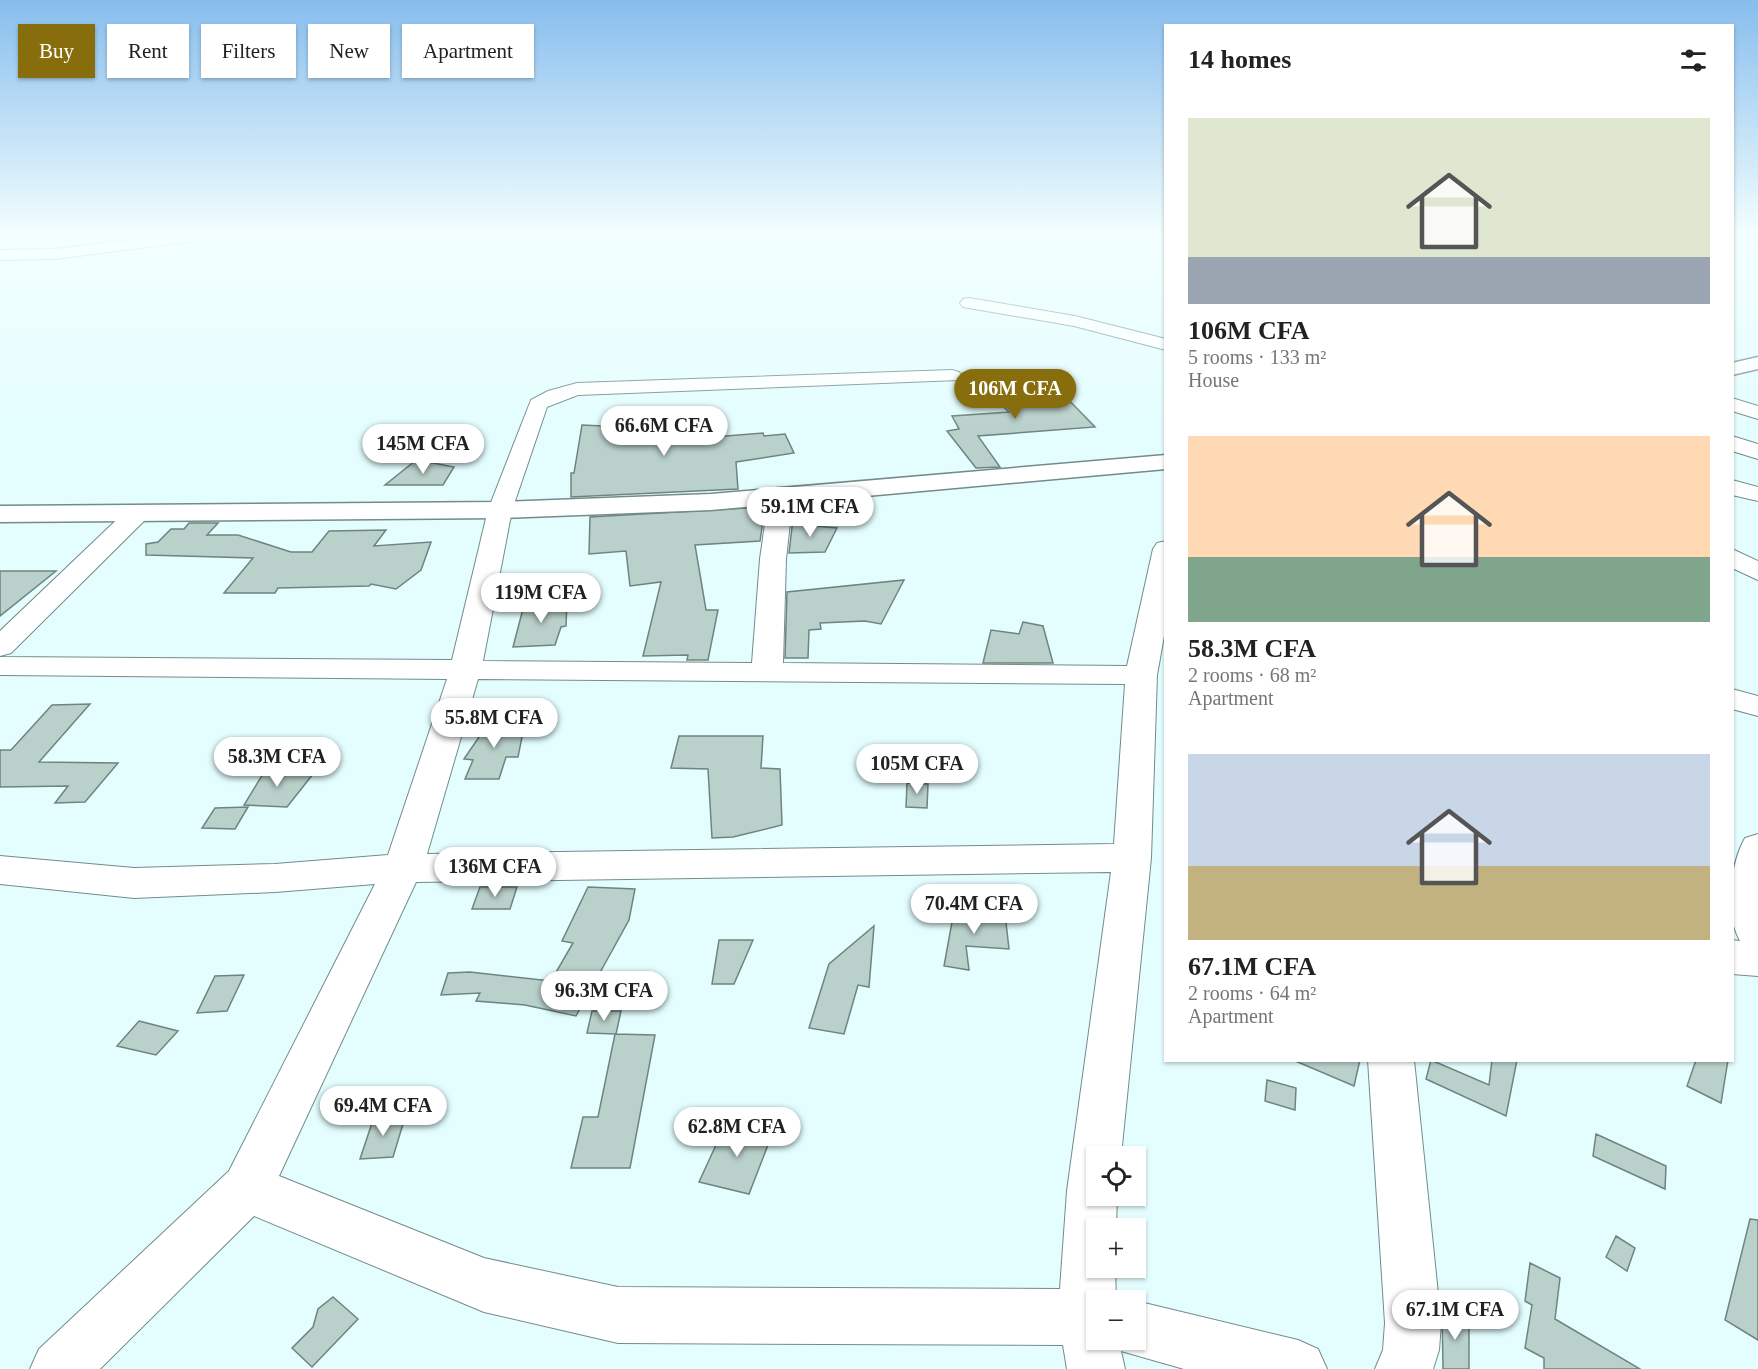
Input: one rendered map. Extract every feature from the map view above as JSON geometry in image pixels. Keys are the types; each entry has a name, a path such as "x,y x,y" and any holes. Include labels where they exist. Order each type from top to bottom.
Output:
{"street":[{"path":"969,303 1075,321 1164,344"},
{"path":"1734,369 1757,364"},
{"path":"59,1369 247,1188 403,868 466,668 500,510 538,404 555,395 577,389 606,387 952,376"},
{"path":"1734,405 1758,413"},
{"path":"1734,444 1758,452"},
{"path":"0,514 500,510 711,502 1164,462"},
{"path":"1734,488 1758,494"},
{"path":"767,672 773,559 781,496"},
{"path":"0,647 138,513"},
{"path":"1734,558 1758,572"},
{"path":"1103,1290 1092,1191 1164,566"},
{"path":"0,666 767,672 1149,696"},
{"path":"1734,700 1758,706"},
{"path":"1758,848 1742,898 1742,909 1758,935"},
{"path":"0,870 134,883 275,878 403,868 1132,858"},
{"path":"1734,957 1758,959"},
{"path":"1391,1062 1413,1323 1411,1350 1404,1369"},
{"path":"247,1188 484,1285 618,1315 1086,1322"},
{"path":"1146,1332 1298,1369"},
{"path":"1096,1369 1100,1350"}],"building":[{"path":"1011,386 1021,393 1058,389 1095,427 978,436 1000,467 976,468 947,431 959,429 952,416 1009,412 984,389"},
{"path":"700,409 701,438 763,433 764,436 785,434 794,453 736,462 738,489 571,497 571,473 574,473 582,425 625,427 627,418 670,417 669,411"},
{"path":"415,461 454,467 443,485 385,485"},
{"path":"765,507 760,541 695,545 706,610 718,610 708,660 687,660 688,655 643,656 661,582 630,586 626,551 589,554 590,517"},
{"path":"794,510 798,510 795,524 837,528 825,552 789,553"},
{"path":"189,523 218,523 207,535 238,535 291,552 312,552 329,531 386,530 374,546 431,542 421,570 396,589 371,584 369,586 278,588 275,593 224,593 253,558 146,555 146,544 158,542 171,529 184,529"},
{"path":"0,571 56,571 0,616"},
{"path":"904,580 881,624 865,621 820,623 821,629 809,630 808,658 785,658 787,592"},
{"path":"567,601 566,626 561,627 555,645 513,647 524,605"},
{"path":"1023,622 1043,626 1053,663 983,663 991,630 1019,634"},
{"path":"90,704 39,762 118,763 85,802 55,803 68,786 0,787 0,750 11,750 52,705"},
{"path":"513,718 512,728 524,727 518,757 506,757 499,779 465,779 473,760 464,759 490,721"},
{"path":"679,736 763,736 761,768 780,769 782,825 733,837 712,838 708,769 671,768"},
{"path":"266,769 313,774 287,807 244,805"},
{"path":"907,783 928,784 927,808 906,807"},
{"path":"248,807 235,829 202,828 215,808"},
{"path":"480,887 517,887 510,909 472,909"},
{"path":"588,887 635,889 629,920 576,1016 525,1005 476,1001 480,993 441,995 448,973 470,972 551,981 573,943 562,941"},
{"path":"956,900 960,901 962,911 1005,914 1009,949 966,946 969,970 944,966"},
{"path":"874,926 869,987 858,985 844,1034 809,1028 829,964"},
{"path":"719,940 753,940 734,984 712,984"},
{"path":"244,975 227,1011 197,1013 215,976"},
{"path":"592,1011 621,1011 616,1034 587,1033"},
{"path":"139,1021 178,1031 156,1055 117,1046"},
{"path":"615,1034 655,1035 630,1168 571,1168 583,1117 598,1117"},
{"path":"1298,1062 1360,1062 1354,1086"},
{"path":"1430,1062 1436,1062 1489,1085 1492,1062 1517,1062 1506,1116 1426,1079"},
{"path":"1695,1062 1728,1062 1721,1103 1687,1086"},
{"path":"1267,1080 1296,1088 1295,1110 1265,1101"},
{"path":"406,1114 393,1157 360,1159 374,1117"},
{"path":"727,1121 773,1132 749,1194 699,1182"},
{"path":"1596,1134 1666,1166 1665,1189 1593,1156"},
{"path":"1750,1219 1758,1220 1758,1340 1725,1320"},
{"path":"1616,1236 1635,1248 1627,1271 1606,1257"},
{"path":"1530,1263 1560,1278 1555,1319 1640,1369 1544,1369 1544,1358 1525,1348 1532,1305 1525,1301"},
{"path":"333,1297 358,1319 312,1367 292,1348 313,1327 318,1309"},
{"path":"1442,1308 1469,1317 1469,1369 1443,1369"}]}
